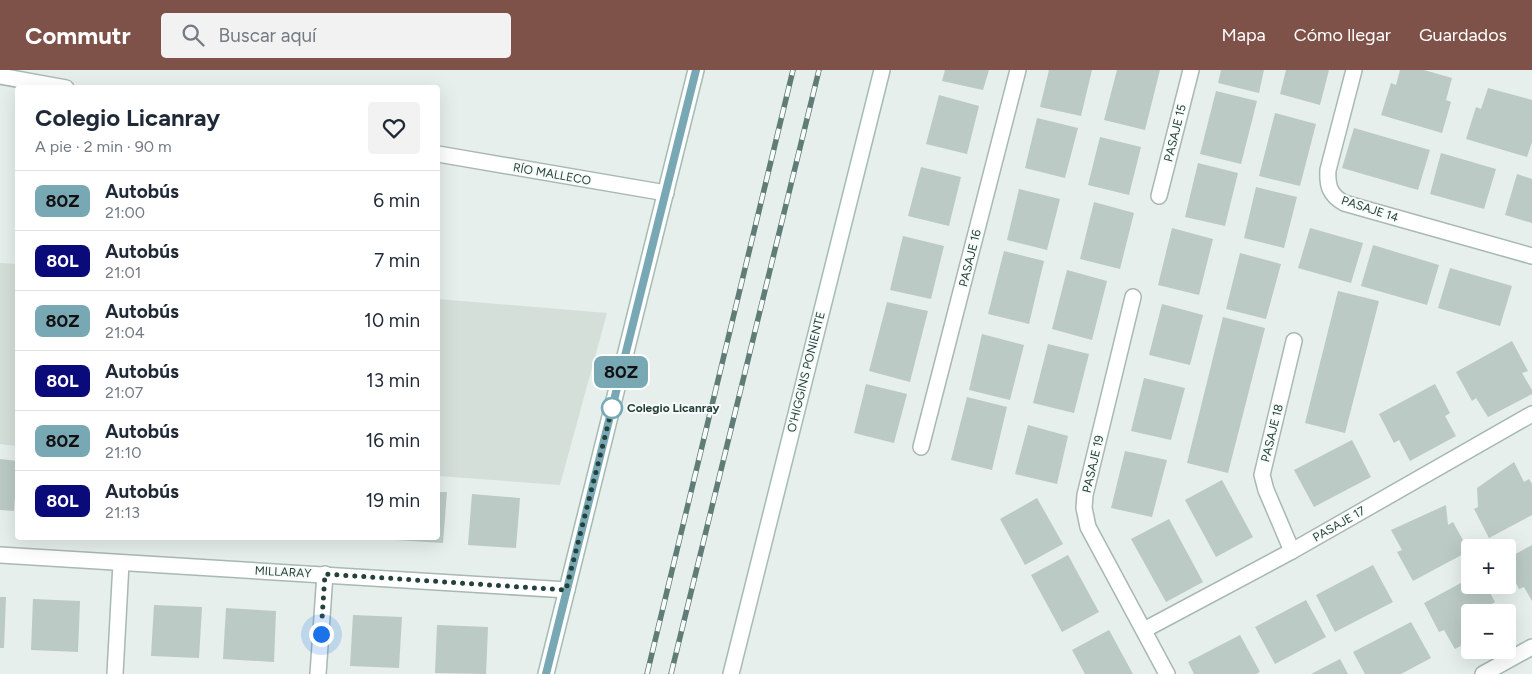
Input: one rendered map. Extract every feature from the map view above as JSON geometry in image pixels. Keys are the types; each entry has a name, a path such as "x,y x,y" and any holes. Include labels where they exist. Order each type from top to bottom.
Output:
{"street":[{"path":"546,674 696,70"},
{"name":"O'HIGGINS PONIENTE","path":"730,674 882,70"},
{"name":"PASAJE 16","path":"921,447 1018,70"},
{"name":"PASAJE 15","path":"1159,196 1191,70"},
{"name":"PASAJE 14","path":"1354,70 1328,170 1327,182 1330,192 1344,203 1532,256"},
{"path":"0,76 51,85"},
{"name":"RÍO MALLECO","path":"440,154 666,193"},
{"name":"PASAJE 19","path":"1133,297 1085,495 1084,508 1088,527 1167,674"},
{"name":"PASAJE 18","path":"1292,550 1266,490 1262,475 1294,342"},
{"name":"PASAJE 17","path":"1144,630 1292,550 1532,414"},
{"name":"MILLARAY","path":"0,555 121,564 325,574 566,590"},
{"path":"115,674 121,564"},
{"path":"318,674 325,574"},
{"path":"1483,674 1532,647"}],"shaded area":[{"path":"0,263 15,264 15,446 0,444"},
{"path":"440,299 607,313 560,485 440,476"}],"building":[{"path":"945,70 989,70 983,90 942,81"},
{"path":"1049,70 1092,70 1081,116 1040,107"},
{"path":"1117,70 1160,70 1145,130 1104,120"},
{"path":"1221,70 1264,70 1259,93 1218,83"},
{"path":"1286,70 1329,70 1320,105 1280,94"},
{"path":"1400,70 1424,70 1452,78 1446,100 1451,102 1442,133 1381,115 1391,83 1396,85"},
{"path":"1488,88 1532,100 1532,142 1527,157 1466,139 1476,107 1481,109"},
{"path":"1216,91 1257,101 1241,164 1200,154"},
{"path":"939,95 979,106 967,154 926,144"},
{"path":"1275,113 1316,124 1300,186 1259,176"},
{"path":"1037,118 1078,128 1065,178 1025,168"},
{"path":"1354,128 1430,150 1418,190 1342,168"},
{"path":"1100,137 1141,147 1129,195 1088,185"},
{"path":"1441,153 1496,169 1484,209 1430,194"},
{"path":"1198,163 1238,173 1225,226 1185,217"},
{"path":"921,167 961,177 949,226 908,216"},
{"path":"1517,174 1532,179 1532,223 1505,215"},
{"path":"1256,187 1297,197 1284,248 1244,238"},
{"path":"1019,189 1060,199 1047,250 1007,240"},
{"path":"1094,202 1134,213 1120,269 1080,259"},
{"path":"1172,228 1213,239 1199,295 1158,285"},
{"path":"1310,228 1363,243 1351,283 1298,268"},
{"path":"903,236 944,246 931,299 890,290"},
{"path":"1373,245 1439,265 1427,305 1361,286"},
{"path":"1004,251 1044,261 1029,324 988,314"},
{"path":"1240,253 1281,264 1266,319 1226,309"},
{"path":"1450,268 1512,286 1500,326 1438,308"},
{"path":"1067,270 1107,281 1092,340 1052,329"},
{"path":"1338,291 1379,301 1345,433 1305,423"},
{"path":"887,302 928,311 910,382 869,371"},
{"path":"1162,304 1203,315 1190,365 1149,355"},
{"path":"1223,317 1265,328 1228,473 1187,463"},
{"path":"982,334 1024,345 1010,400 969,390"},
{"path":"1512,341 1528,371 1522,373 1532,390 1532,394 1488,417 1476,398 1472,401 1456,372"},
{"path":"1048,344 1089,354 1074,413 1033,403"},
{"path":"1144,378 1185,388 1171,440 1131,431"},
{"path":"866,384 907,394 894,443 854,433"},
{"path":"1435,384 1450,413 1445,416 1456,436 1410,461 1399,440 1394,443 1379,414"},
{"path":"967,397 1007,407 992,470 951,460"},
{"path":"1028,425 1068,436 1057,484 1015,474"},
{"path":"1352,440 1371,477 1314,507 1294,470"},
{"path":"1125,451 1167,460 1152,517 1111,508"},
{"path":"0,459 15,461 14,511 0,510"},
{"path":"1514,462 1524,482 1529,479 1532,484 1532,515 1489,538 1474,509 1478,507 1477,488"},
{"path":"1222,480 1253,537 1216,557 1185,500"},
{"path":"440,492 447,492 443,543 395,540 440,540"},
{"path":"472,494 520,498 516,548 468,545"},
{"path":"1037,498 1063,544 1025,565 1000,519"},
{"path":"1446,505 1448,525 1453,522 1462,539 1461,555 1413,581 1397,552 1402,550 1391,530"},
{"path":"1169,519 1203,582 1166,602 1131,539"},
{"path":"1532,545 1532,601 1524,587 1519,589 1516,583 1516,554"},
{"path":"1068,555 1099,612 1062,632 1031,575"},
{"path":"1373,565 1393,602 1335,632 1316,595"},
{"path":"1461,583 1461,594 1491,594 1495,602 1492,604 1461,604 1461,646 1455,649 1444,630 1439,632 1424,603"},
{"path":"0,597 6,597 4,648 0,648"},
{"path":"33,599 80,601 78,652 31,650"},
{"path":"1306,600 1326,637 1275,664 1255,627"},
{"path":"154,605 202,607 199,658 151,656"},
{"path":"226,608 276,611 274,662 223,659"},
{"path":"353,615 402,617 399,668 350,666"},
{"path":"1411,622 1431,658 1401,674 1365,674 1353,652"},
{"path":"437,625 488,627 486,674 435,673"},
{"path":"1109,630 1133,674 1085,674 1072,650"},
{"path":"1240,635 1260,672 1256,674 1194,674 1188,662"},
{"path":"1340,659 1348,674 1311,674"}],"railway":[{"path":"647,674 793,70"},
{"path":"671,674 819,70"}],"bus line":[{"name":"80Z","path":"546,674 696,70"}],"place":[{"name":"Colegio Licanray","path":"612,408"}],"route":[{"path":"321,634 325,574 566,590 614,401 612,408"}]}
